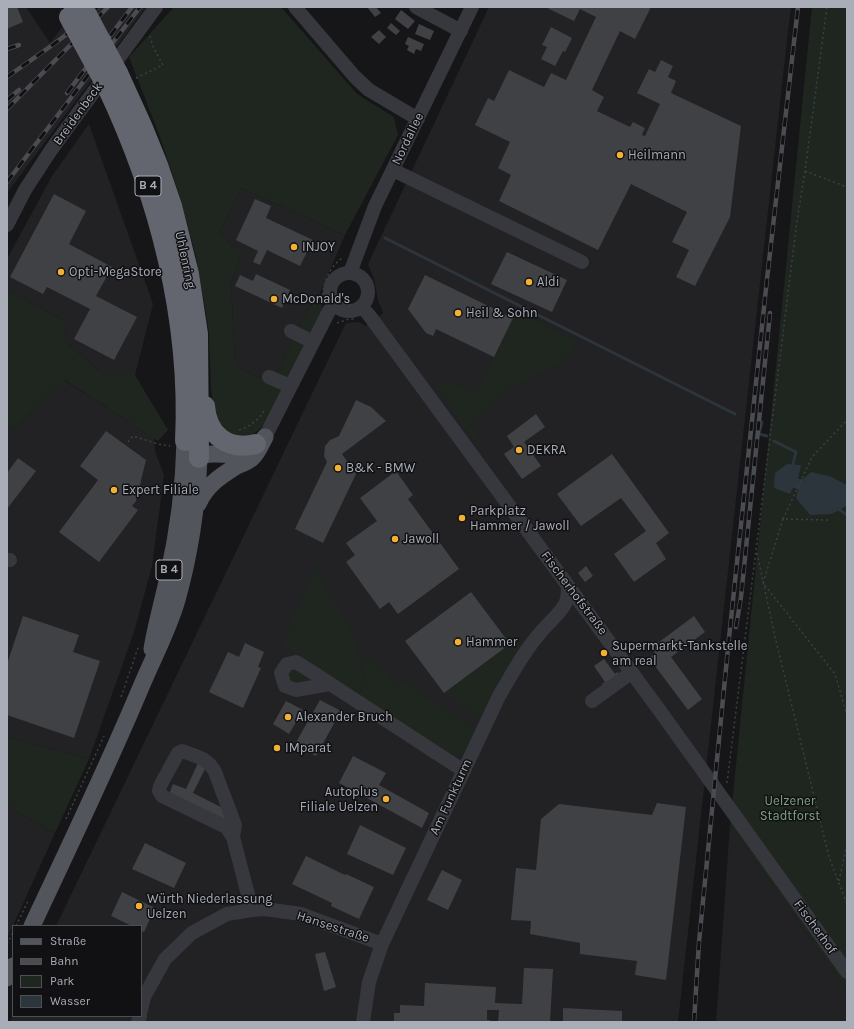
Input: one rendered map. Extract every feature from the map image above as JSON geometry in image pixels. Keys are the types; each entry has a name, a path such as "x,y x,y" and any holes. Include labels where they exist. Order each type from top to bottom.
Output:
{"highway":[{"name":"B 4","path":"72,10 120,80"},
{"name":"Uhlenring","path":"120,80 143,128 172,206 189,274 198,334 199,458"},
{"name":"Uhlenring","path":"120,80 120,116 148,187 156,212 169,265 179,322 183,352 186,403 175,444"},
{"path":"198,334 204,366 206,414 209,424 221,440 228,443 241,445 261,440"}],"main road":[{"path":"184,475 191,464 199,458 211,453 232,454 244,450 261,440"},
{"path":"195,514 202,495 208,486 214,480 253,457 258,450 261,440"},
{"path":"175,444 191,450 205,462 218,466 237,466"},
{"name":"B 4","path":"150,665 155,627 174,544 184,475 175,444"},
{"name":"B 4","path":"32,925 100,781 167,629 177,600 195,514 199,458"},
{"path":"7,978 12,968"}],"street":[{"name":"Breidenbeck","path":"7,225 25,190 51,150 156,7"},
{"path":"295,7 355,77 369,90 418,119"},
{"path":"416,7 461,31"},
{"name":"Nordallee","path":"352,267 375,206 472,7"},
{"path":"393,170 582,262"},
{"path":"352,267 367,285 368,296 364,310 347,312 337,308 334,305 330,297 330,286 336,277 352,267"},
{"path":"261,440 326,317 334,305"},
{"name":"Fischerhofstraße","path":"364,310 632,672 783,882"},
{"path":"291,331 313,342"},
{"path":"269,377 290,386"},
{"name":"Am Funkturm","path":"363,1022 369,982 382,944 499,696 516,666 541,631 561,611 566,603 568,586"},
{"path":"592,701 632,672"},
{"path":"330,684 464,771"},
{"path":"233,837 235,825 212,766 206,760 182,751 178,753 160,786 159,792 162,796 226,827 233,837 252,910"},
{"name":"Fischerhof","path":"783,882 847,972"},
{"name":"Hansestraße","path":"142,1006 144,997 165,959 192,933 227,914 265,909 301,914 382,944"}],"path":[{"path":"723,799 729,773 797,221 827,7"},
{"path":"120,80 163,66 152,47 150,31 145,21"},
{"path":"805,171 847,187"},
{"path":"343,256 352,267 362,266 369,282 364,310 349,319 341,320 337,323 318,313 324,303 322,292 327,278 336,263 343,256"},
{"path":"763,583 783,519 812,457 847,420"},
{"path":"128,442 133,436 158,444 175,444"},
{"path":"783,519 828,520"},
{"path":"756,552 829,857 847,904"},
{"path":"763,583 835,674 847,715"},
{"path":"120,702 138,648"},
{"path":"66,821 104,736"},
{"path":"839,881 847,844"},
{"path":"16,925 32,893"},
{"path":"7,944 12,934"}],"shaded area":[{"path":"7,7 26,7 50,43 77,7 146,7 7,193"},
{"path":"489,7 791,7 678,1022 10,1022 12,1017 142,1017 142,925 56,925 346,323 359,322 366,326 383,313 378,300 374,279 368,264"},
{"path":"89,124 153,304 135,375 104,375 66,342 65,321 7,290 7,259 52,176"},
{"path":"241,188 345,235 320,293 322,301 311,304 272,383 243,370 235,362 231,284 243,250 232,246 220,232"},
{"path":"64,380 154,438 155,451 164,475 152,566 134,632 89,759 7,737 7,424 13,429"},
{"path":"7,806 55,833 13,925 12,925 7,939"},
{"path":"730,825 847,990 847,1022 716,1022"}],"green space":[{"path":"174,7 281,7 357,94 394,117 398,135 345,235 241,188 220,232 232,246 243,250 231,284 235,362 243,370 272,383 311,304 322,301 323,311 268,419 257,432 233,438 214,416 211,387 209,332 196,256 178,191 160,137 129,57"},
{"name":"Uelzener Stadtforst","path":"812,7 847,7 847,485 832,477 798,479 793,488 832,514 847,506 847,990 730,825"},
{"path":"7,290 65,321 66,342 104,375 135,375 168,430 158,441 65,380 13,429 7,424"},
{"path":"516,312 578,342 570,355 547,371 527,379 505,393 493,405 469,423 485,447 481,450 436,389 447,380 469,391 479,389"},
{"path":"317,565 324,586 350,626 351,635 357,647 357,654 361,660 364,681 360,684 359,690 352,692 282,644"},
{"path":"508,629 521,647 480,718 444,693 510,644 503,634"},
{"path":"370,659 391,673 389,677 398,683 400,680 475,729 470,747 465,753 450,756 354,692 360,690 361,684 365,681 362,660"},
{"path":"294,667 310,678 308,684 299,686 288,681 287,671"},
{"path":"7,737 89,759 55,833 7,806"}],"water":[{"path":"787,464 801,465 798,479 803,479 811,472 832,477 847,485 847,506 832,514 810,515 796,498 798,490 793,488 790,494 774,488 775,473"}],"building":[{"path":"7,7 17,7 23,22 7,29"},
{"path":"367,7 376,7 381,13 375,17"},
{"name":"Heilmann","path":"545,7 651,7 635,39 620,31 592,90 604,97 597,111 630,127 633,122 645,128 642,135 645,136 660,104 637,93 649,69 655,72 661,60 673,66 668,77 676,81 671,93 741,126 730,217 695,286 676,277 689,250 672,242 687,212 631,184 598,250 499,201 511,175 498,168 510,142 475,125 488,98 494,101 509,70 544,87 551,73 566,80 596,17 580,9 574,21"},
{"path":"401,10 415,21 408,29 395,19"},
{"path":"391,23 400,31 396,35 387,28"},
{"path":"419,24 434,31 430,40 415,34"},
{"path":"551,27 572,38 565,52 563,51 555,66 541,59 547,47 542,45"},
{"path":"379,30 386,37 379,44 371,37"},
{"path":"408,37 424,44 421,51 416,49 414,54 407,50 409,46 405,44"},
{"name":"Opti-MegaStore","path":"54,194 86,211 69,244 112,267 96,296 137,317 114,360 74,339 90,309 47,287 43,294 10,277"},
{"path":"255,199 271,206 266,218 313,240 300,266 267,250 260,265 253,262 258,251 236,240"},
{"name":"Aldi","path":"507,252 567,280 552,312 491,284"},
{"name":"McDonald's","path":"256,274 290,290 282,308 235,286 240,275 253,281"},
{"name":"Heil & Sohn","path":"425,275 513,318 494,357 436,329 433,336 426,333 408,309"},
{"name":"B&K - BMW","path":"356,400 371,407 386,421 342,454 356,474 323,543 295,529 327,462 324,456 325,446 330,440 339,436"},
{"name":"DEKRA","path":"536,414 545,427 524,442 541,466 522,479 504,454 514,447 507,436"},
{"name":"Expert Filiale","path":"106,431 146,460 136,501 132,506 138,510 99,562 59,532 98,480 80,466"},
{"path":"612,454 669,533 656,543 666,559 634,582 614,554 646,531 621,498 581,526 557,494"},
{"path":"18,458 36,471 7,509 7,473"},
{"name":"Jawoll","path":"396,471 413,495 408,499 459,569 398,614 389,602 380,609 346,562 355,555 346,543 377,521 360,498"},
{"path":"586,566 593,576 585,582 578,573"},
{"name":"Hammer","path":"471,592 510,644 444,693 405,641"},
{"path":"23,616 79,635 73,652 100,661 74,738 7,715 7,664"},
{"path":"694,616 705,632 671,657 702,699 688,710 649,658 655,653 651,648"},
{"path":"245,643 264,652 258,667 261,668 243,708 209,692 228,652 239,657"},
{"path":"604,659 615,674 617,672 626,683 610,695 602,684 605,682 594,666"},
{"path":"320,700 341,711 316,756 295,744"},
{"name":"Alexander Bruch","path":"286,701 303,710 289,734 273,724"},
{"name":"Autoplus Filiale Uelzen","path":"353,756 386,773 379,785 429,813 422,828 339,783"},
{"path":"198,763 206,767 193,793 221,807 227,823 169,794 173,784 186,789"},
{"path":"657,803 686,807 666,980 635,975 637,961 580,954 580,943 530,934 531,921 511,920 516,868 536,870 541,819 559,804 652,815"},
{"path":"360,825 406,848 393,875 347,854"},
{"path":"145,843 186,863 174,888 132,869"},
{"path":"306,856 374,887 359,919 331,906 332,903 292,884"},
{"path":"442,870 462,880 448,910 427,900"},
{"path":"122,892 155,908 144,932 142,931 142,925 130,925 111,916"},
{"path":"325,952 336,987 324,991 315,954"},
{"path":"524,968 553,969 550,1022 498,1022 499,1010 487,1010 487,1020 490,1020 490,1022 394,1022 394,1013 400,1013 400,1005 424,1006 425,983 496,987 495,1003 522,1004"},
{"path":"563,1008 622,1011 622,1022 563,1022"}],"waterway":[{"path":"385,238 735,414"},
{"path":"762,422 759,434 767,436"},
{"path":"774,441 796,452 792,468"},
{"path":"837,508 847,515"}],"railway":[{"path":"7,77 66,35 98,7"},
{"path":"7,109 108,7"},
{"path":"67,93 132,7"},
{"path":"7,182 140,7"},
{"path":"694,1022 699,942 729,638 767,279 798,7"},
{"path":"7,49 19,45"},
{"path":"7,100 19,90"},
{"path":"736,627 741,597 770,313"}],"place":[{"name":"Heilmann","path":"620,155"},
{"name":"INJOY","path":"294,247"},
{"name":"Opti-MegaStore","path":"61,272"},
{"name":"Aldi","path":"529,282"},
{"name":"McDonald's","path":"274,299"},
{"name":"Heil & Sohn","path":"458,313"},
{"name":"DEKRA","path":"519,450"},
{"name":"B&K - BMW","path":"338,468"},
{"name":"Expert Filiale","path":"114,490"},
{"name":"Parkplatz Hammer / Jawoll","path":"462,518"},
{"name":"Jawoll","path":"395,539"},
{"name":"Hammer","path":"458,642"},
{"name":"Supermarkt-Tankstelle am real","path":"604,653"},
{"name":"Alexander Bruch","path":"288,717"},
{"name":"IMparat","path":"277,748"},
{"name":"Autoplus Filiale Uelzen","path":"386,799"},
{"name":"Würth Niederlassung Uelzen","path":"139,906"}]}
